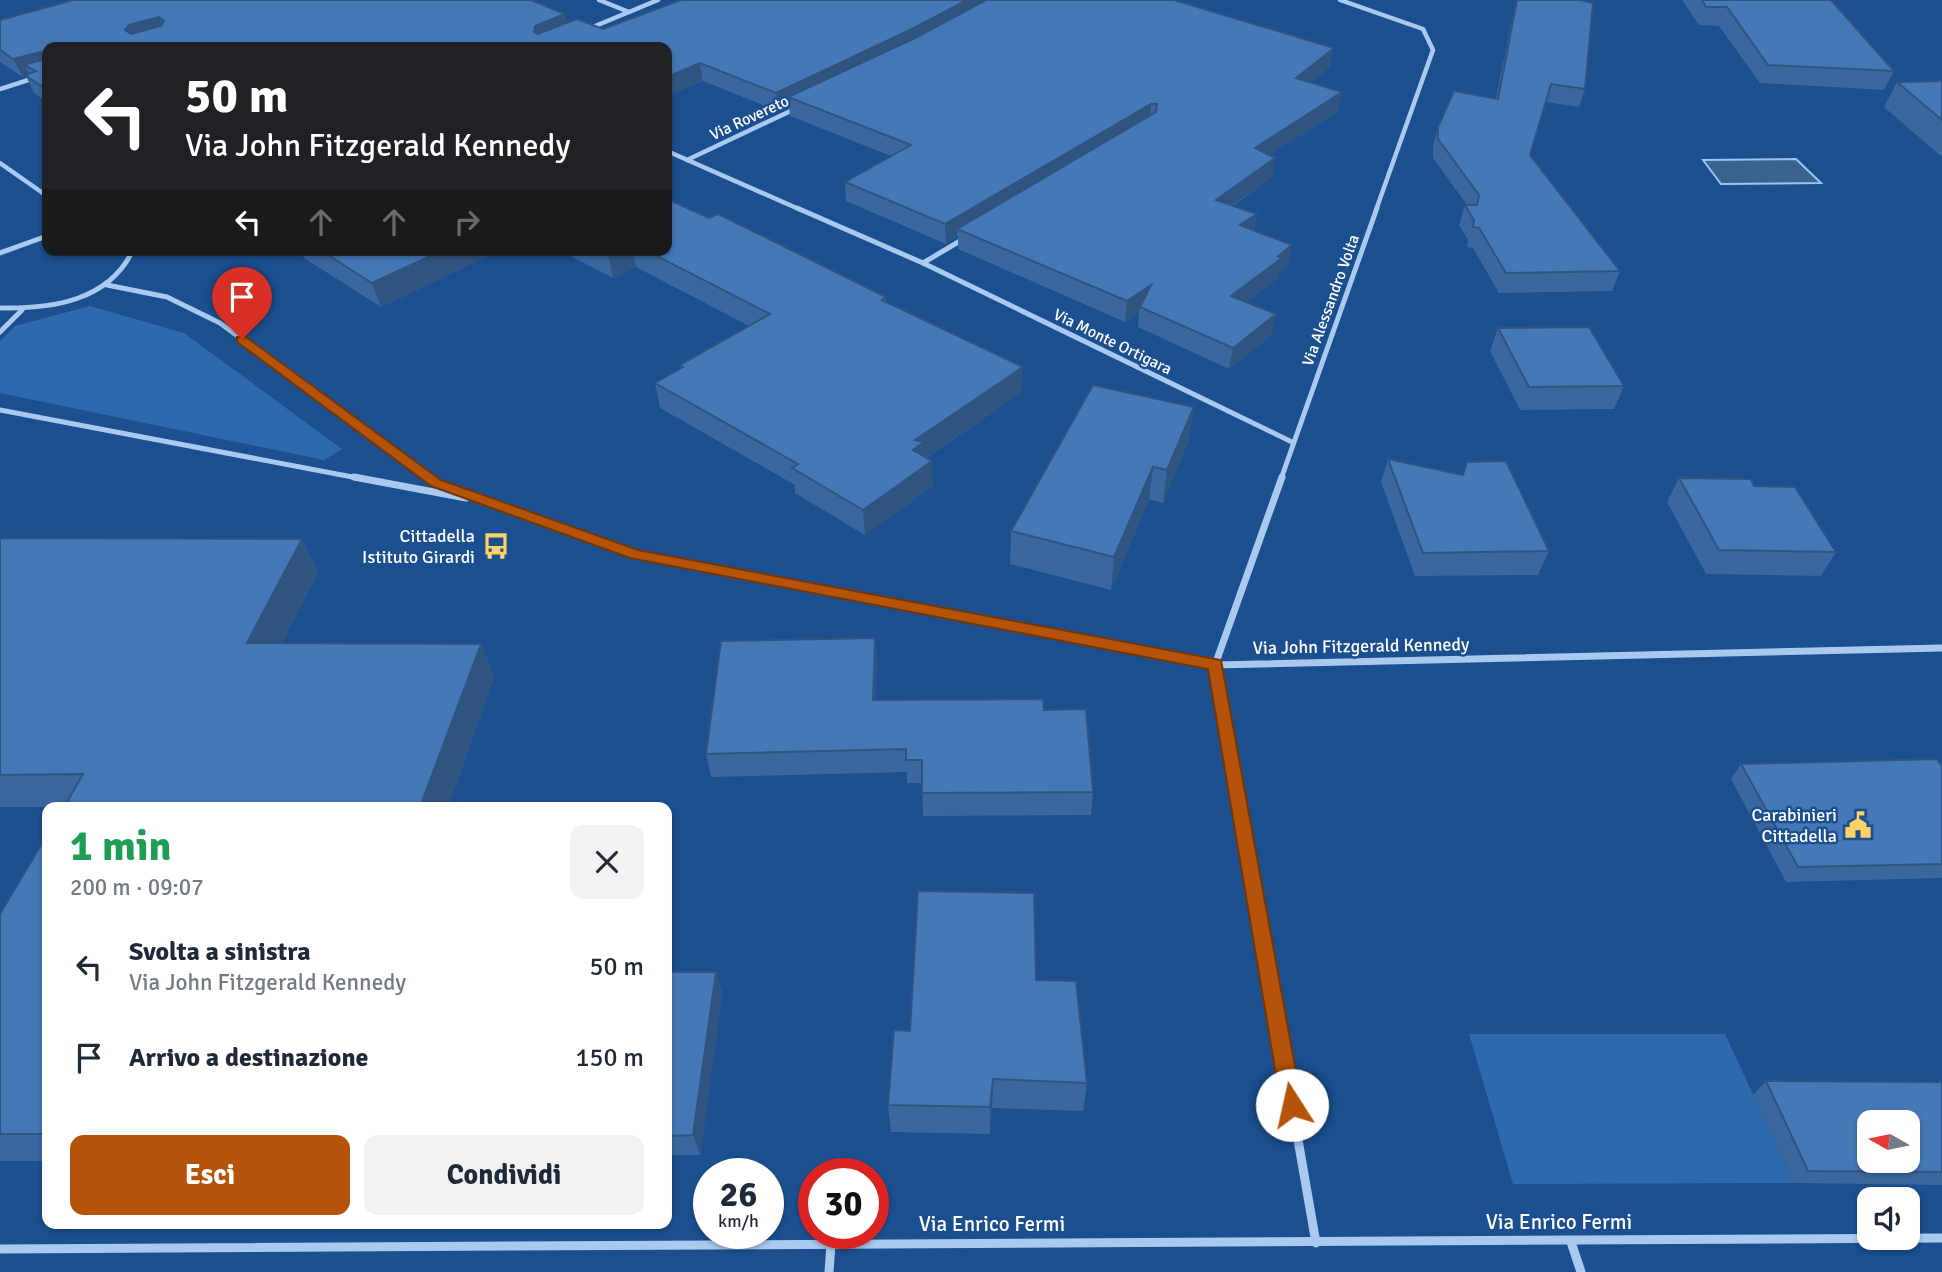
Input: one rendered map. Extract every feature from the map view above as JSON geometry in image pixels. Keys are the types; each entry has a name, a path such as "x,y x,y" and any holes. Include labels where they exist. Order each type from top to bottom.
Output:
{"street":[{"path":"598,0 629,12"},
{"path":"580,32 658,0"},
{"name":"Via Alessandro Volta","path":"1215,665 1433,50 1423,29 1340,0"},
{"path":"0,89 42,76"},
{"name":"Via Rovereto","path":"687,160 800,106"},
{"name":"Via Monte Ortigara","path":"672,153 923,263 1292,442"},
{"path":"0,163 42,192"},
{"path":"923,263 969,236"},
{"path":"0,253 42,238"},
{"path":"0,308 22,310 81,297 107,285 129,267 132,256"},
{"name":"Via John Fitzgerald Kennedy","path":"107,285 167,297 220,323 436,483 635,554 1215,665 1942,648"},
{"path":"0,332 22,310"},
{"path":"0,410 491,502"},
{"path":"1215,665 1316,1242"},
{"name":"Via Enrico Fermi","path":"889,1244 1942,1238"},
{"path":"1572,1242 1581,1272"},
{"name":"Via Enrico Fermi","path":"0,1250 798,1244"},
{"path":"829,1272 831,1249"}],"shaded area":[{"path":"1796,159 1821,183 1721,184 1703,160"},
{"path":"90,306 184,333 342,449 324,460 0,393 0,341 15,326"},
{"path":"1469,1034 1725,1034 1794,1183 1513,1184"}],"building":[{"path":"73,0 531,0 565,14 535,26 534,32 538,34 577,19 603,29 681,0 967,0 776,93 700,63 672,75 672,42 42,42 42,87 25,75 36,71 24,65 41,60 41,52 13,59 0,50 0,20","holes":["159,17 164,21 161,26 131,34 125,30 129,25"]},
{"path":"986,0 1174,0 1334,48 1296,78 1342,92 1255,148 1275,158 1216,200 1257,214 1240,225 1292,245 1278,256 1282,258 1231,296 1276,314 1233,348 1140,307 1151,285 1127,301 957,229 1156,112 1157,104 1151,104 945,224 845,182 911,145 788,97 915,38"},
{"path":"1517,0 1580,0 1593,3 1585,89 1551,84 1530,155 1620,271 1506,273 1479,228 1473,227 1474,220 1465,205 1477,205 1479,195 1438,139 1438,127 1454,91 1498,99"},
{"path":"1702,0 1831,0 1894,71 1768,65 1727,7 1706,7"},
{"path":"1942,81 1942,120 1897,82"},
{"path":"672,201 709,218 718,214 886,297 882,300 1023,367 915,440 924,442 913,450 932,461 863,510 792,468 798,464 655,383 683,367 680,365 770,314 657,256 672,256"},
{"path":"329,256 430,256 372,283"},
{"path":"1589,327 1624,386 1529,387 1498,328"},
{"path":"1093,385 1194,407 1167,470 1153,467 1114,557 1011,531"},
{"path":"1388,459 1463,475 1467,462 1506,461 1549,551 1423,553"},
{"path":"1679,478 1751,479 1754,486 1795,487 1836,552 1719,550"},
{"path":"0,538 302,539 247,643 481,644 422,802 67,802 83,774 0,775"},
{"path":"875,638 873,700 1043,699 1044,710 1086,709 1093,792 922,793 922,760 906,760 906,749 706,754 721,641"},
{"path":"1937,759 1942,766 1942,864 1798,867 1741,764"},
{"path":"42,843 42,1134 0,1134 0,914"},
{"path":"918,891 1034,893 1036,980 1076,981 1087,1083 993,1079 990,1107 888,1105 894,1030 910,1031"},
{"path":"672,972 716,972 693,1135 672,1136"},
{"path":"1766,1081 1942,1082 1942,1172 1920,1172 1920,1110 1857,1110 1857,1171 1808,1171"}],"place":[{"name":"Cittadella Istituto Girardi","path":"496,546"},
{"name":"Carabinieri Cittadella","path":"1858,825"}],"route":[{"path":"242,339 436,483 635,554 1215,665 1292,1105"}]}
